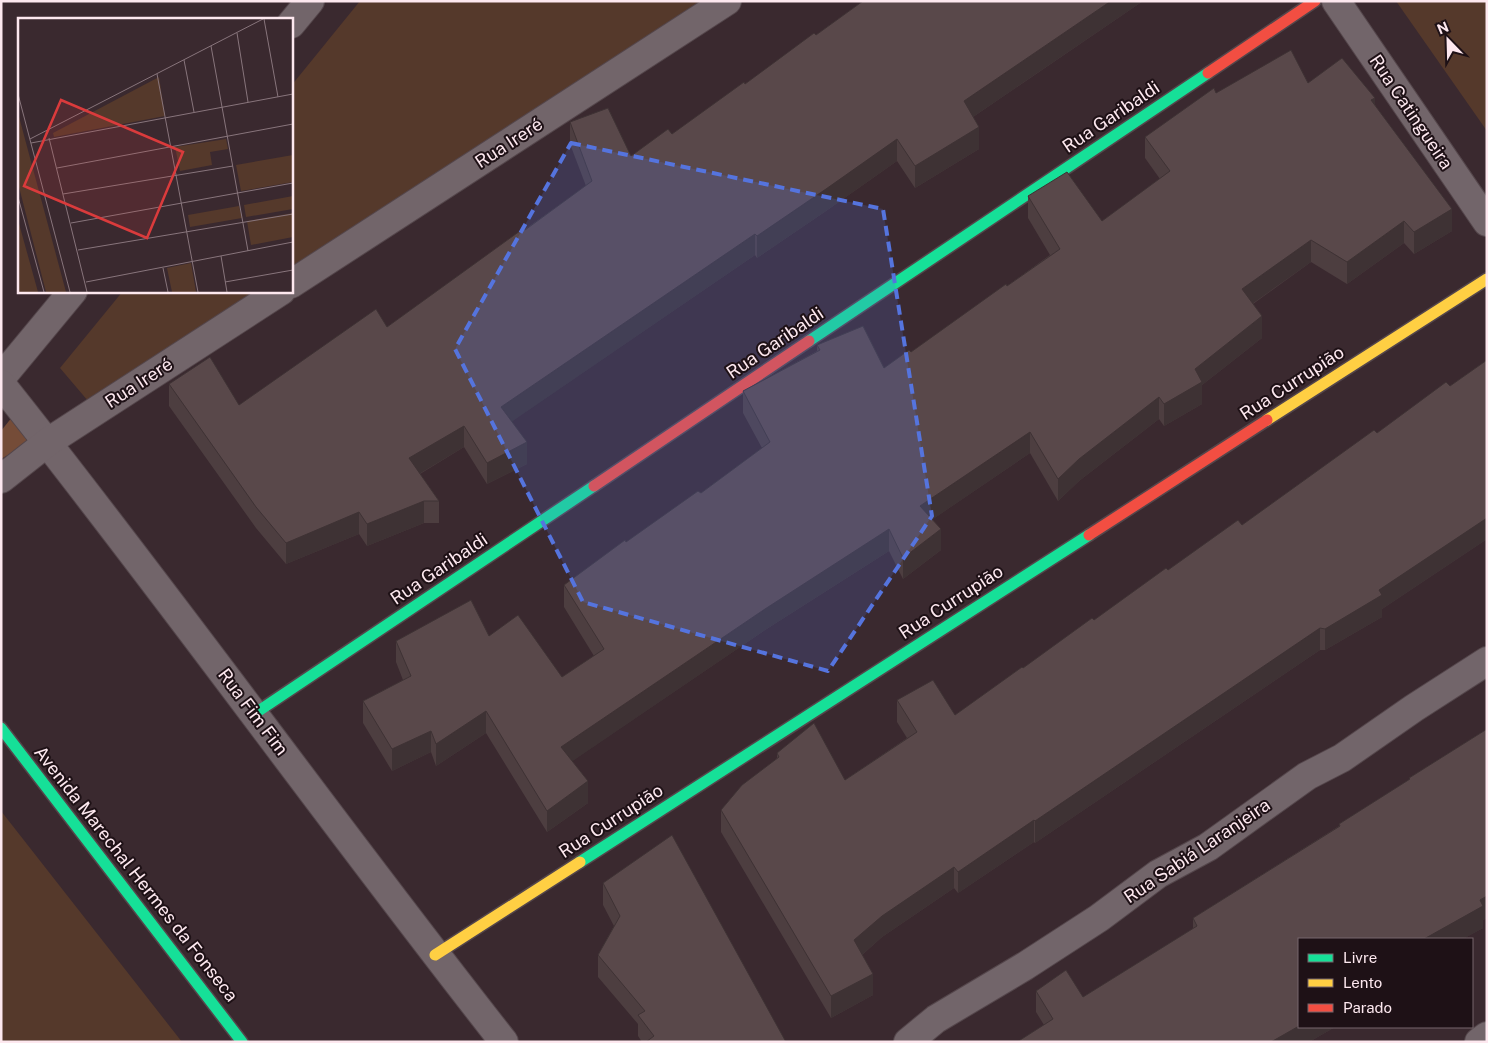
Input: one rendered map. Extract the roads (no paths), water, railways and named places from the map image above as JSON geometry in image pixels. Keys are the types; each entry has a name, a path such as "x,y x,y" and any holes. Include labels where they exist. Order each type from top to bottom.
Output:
{"street":[{"path":"292,23 310,1"},
{"name":"Rua Ireré","path":"292,283 727,1"},
{"name":"Rua Garibaldi","path":"254,714 1315,1"},
{"name":"Rua Catingueira","path":"1336,1 1487,222"},
{"name":"Rua Currupião","path":"435,955 1487,279"},
{"path":"1,378 72,292"},
{"name":"Rua Ireré","path":"1,479 48,442 279,292"},
{"name":"Rua Fim Fim","path":"1,384 48,442 435,955 504,1042"},
{"name":"Rua Sabiá Laranjeira","path":"908,1042 936,1019 1025,966 1099,918 1158,874 1208,847 1308,776 1342,758 1414,708 1487,661"},
{"name":"Avenida Marechal Hermes da Fonseca","path":"1,728 242,1042"},
{"path":"1479,1042 1487,1036"}]}
